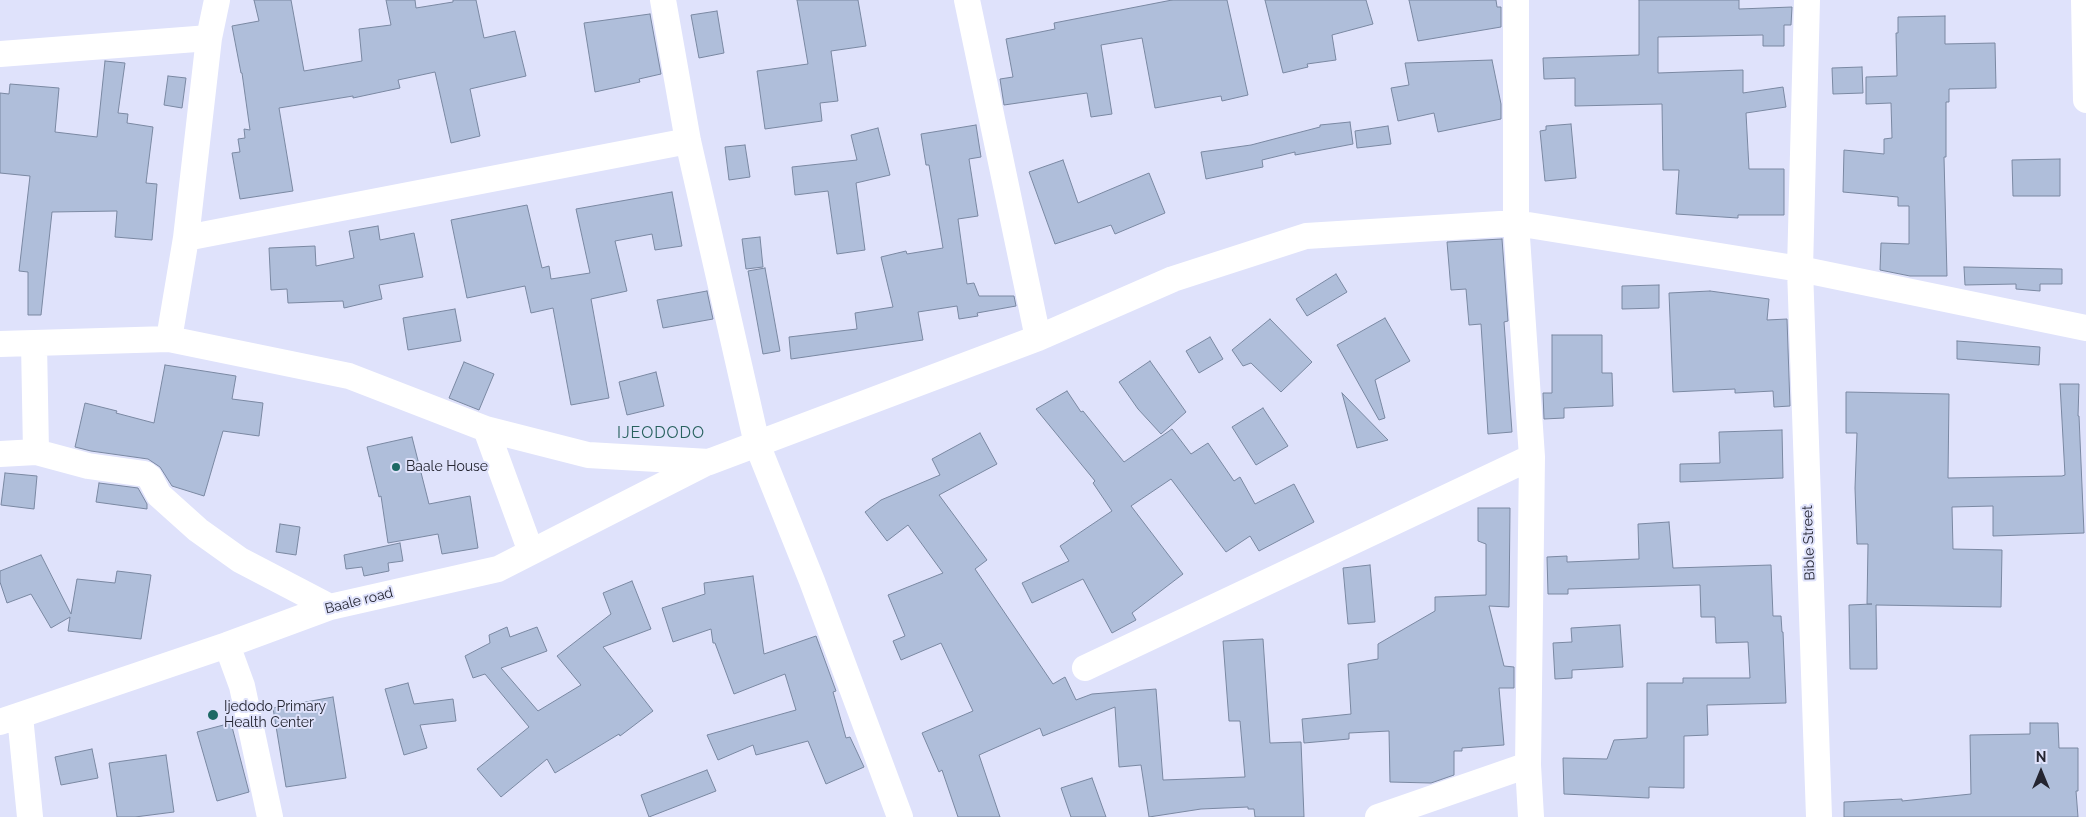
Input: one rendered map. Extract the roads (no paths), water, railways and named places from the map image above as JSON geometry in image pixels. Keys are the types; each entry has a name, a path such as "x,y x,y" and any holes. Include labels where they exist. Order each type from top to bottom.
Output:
{"street":[{"path":"169,339 186,238 209,38 217,0"},
{"path":"663,0 688,140 757,444 812,581 900,817"},
{"path":"967,0 1038,338"},
{"path":"1516,0 1516,223 1532,457 1528,765 1532,817"},
{"name":"Bible Street","path":"1807,0 1800,269 1819,817"},
{"path":"2084,0 2086,100"},
{"path":"0,54 209,38"},
{"path":"186,238 688,140"},
{"name":"Baale road","path":"10,719 227,645 330,607 498,569 709,462 1038,338 1173,279 1306,236 1516,223 1800,269 2086,328"},
{"path":"0,344 169,339 349,376 486,429 588,456 709,462"},
{"path":"34,342 36,452"},
{"path":"486,429 531,552"},
{"path":"0,454 36,452 88,466 145,474 150,478 159,495 205,535 240,560 330,607"},
{"path":"1085,668 1532,457"},
{"path":"227,645 242,686 270,817"},
{"path":"10,719 30,817"},
{"path":"1378,817 1528,765"}],"place":[{"name":"Baale House","path":"396,467"},
{"name":"Ijedodo Primary Health Center","path":"213,715"}],"district":[{"name":"IJEODODO","path":"661,433"}]}
